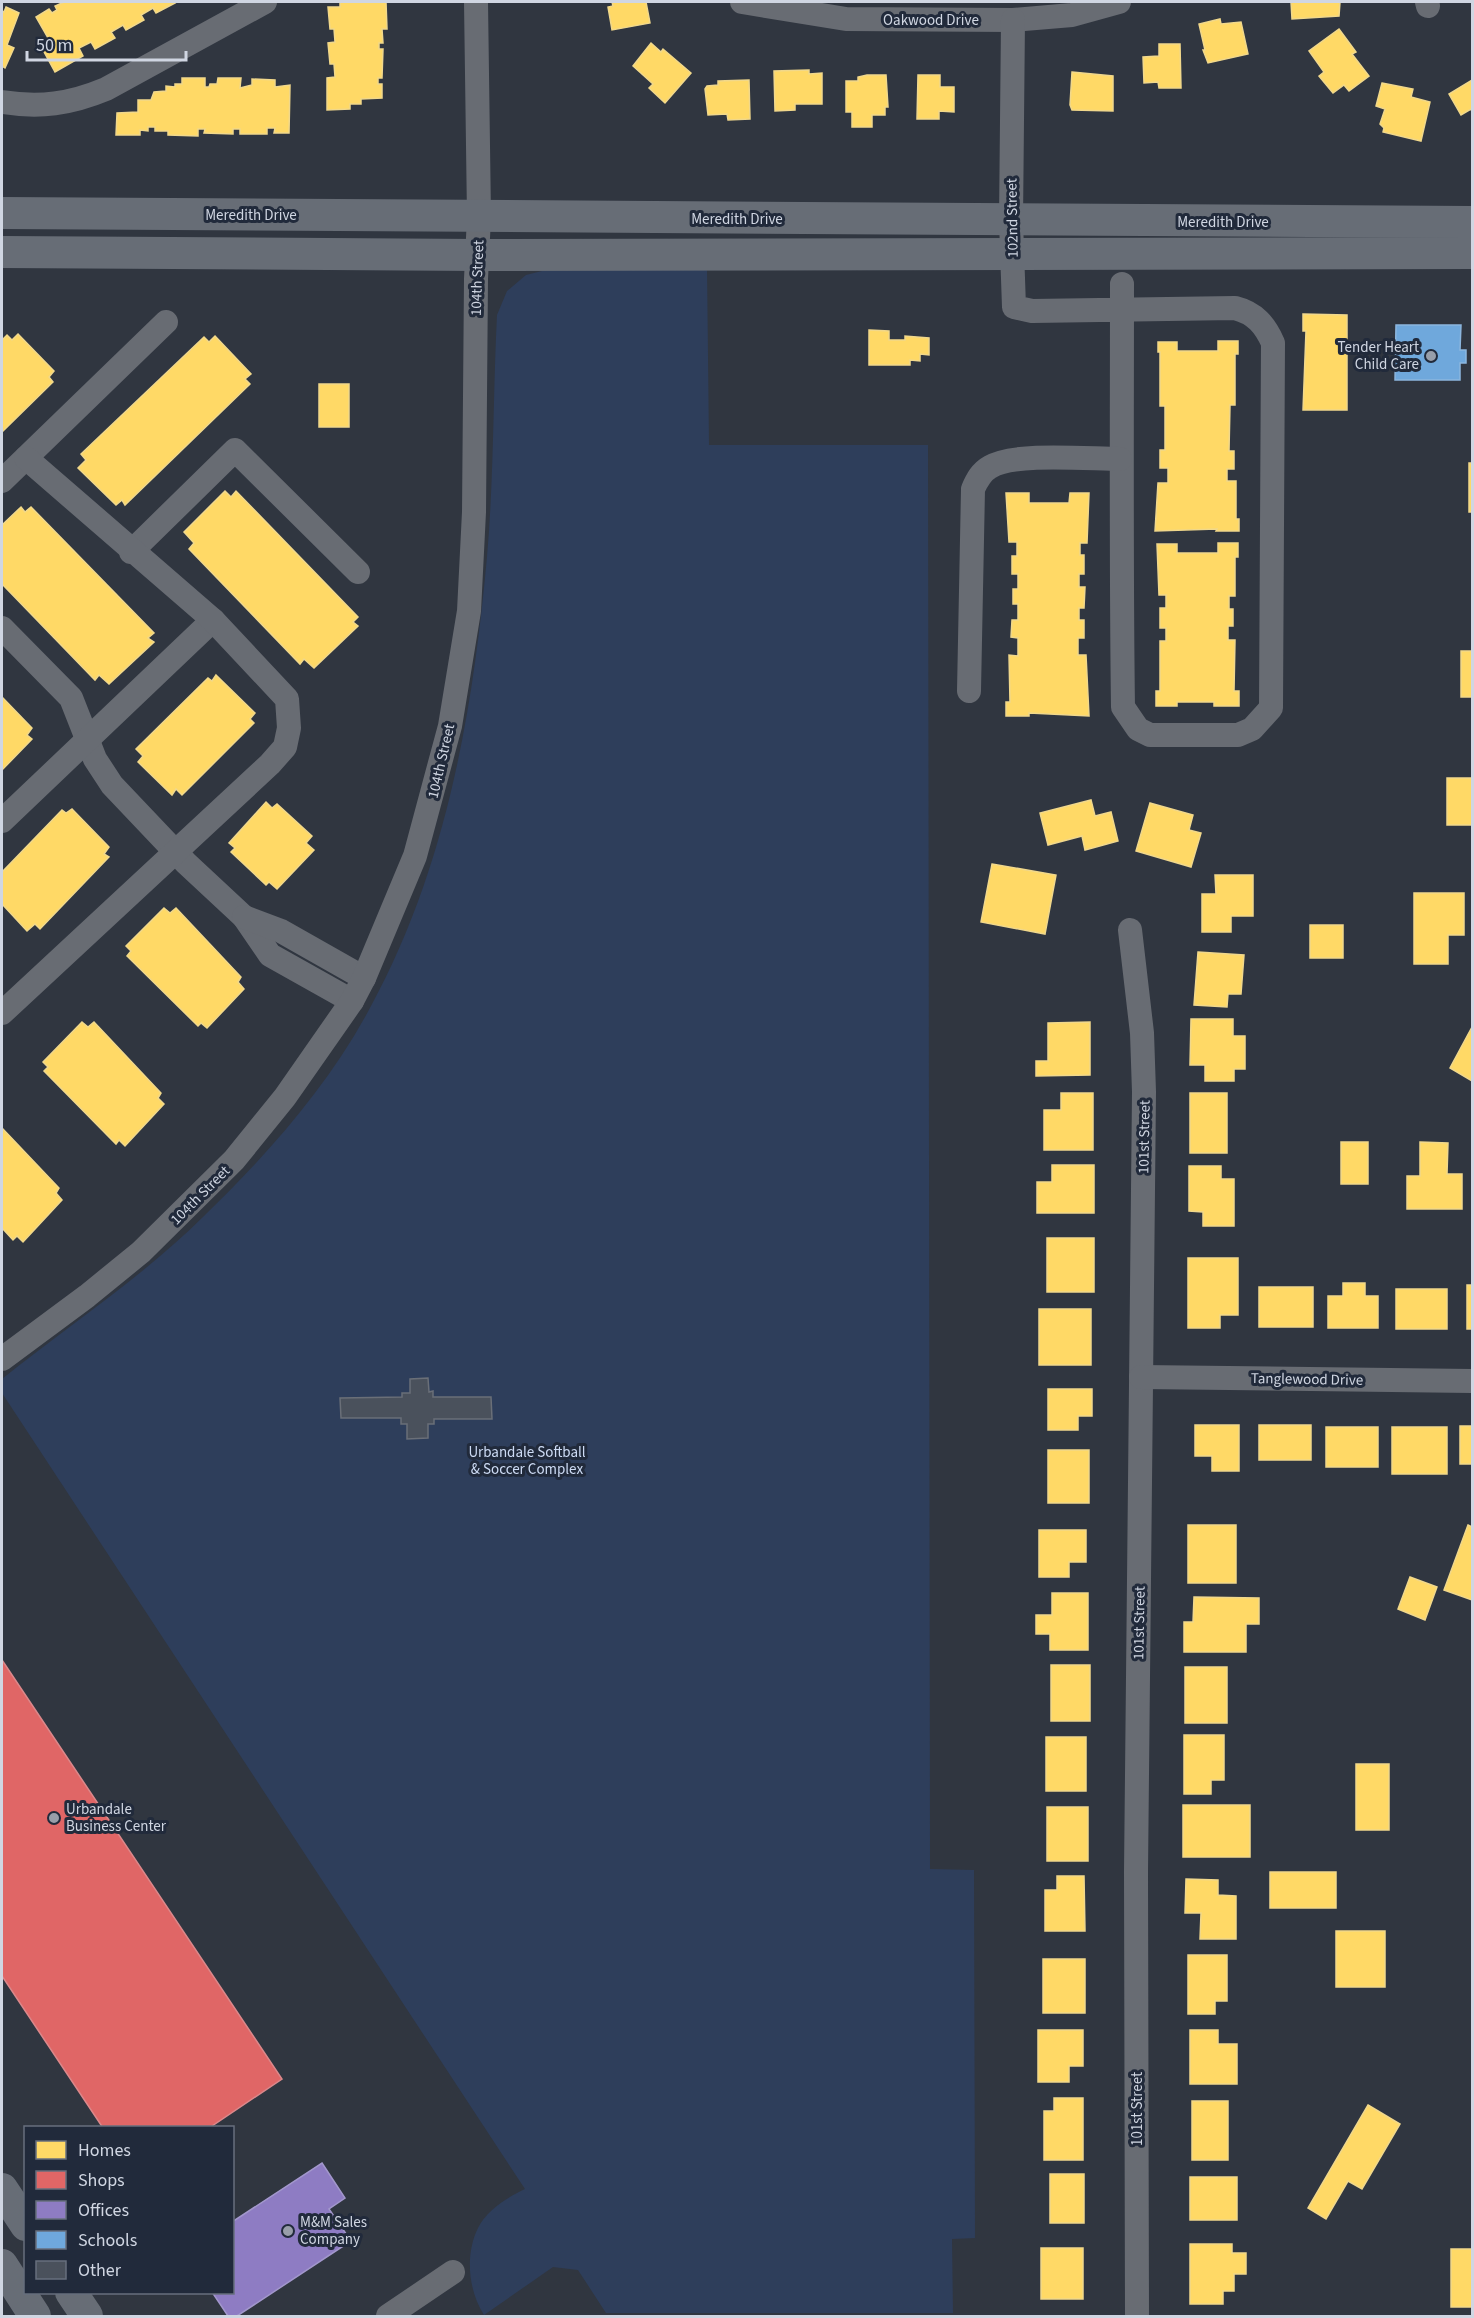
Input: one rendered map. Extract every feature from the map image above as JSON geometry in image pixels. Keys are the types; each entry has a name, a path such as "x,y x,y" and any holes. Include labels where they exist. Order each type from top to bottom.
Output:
{"main road":[{"name":"Meredith Drive","path":"2,213 1011,221 1473,222"},
{"name":"Meredith Drive","path":"2,252 478,255 1473,253"},
{"path":"2,2189 24,2222"},
{"path":"2,2265 35,2316"},
{"path":"71,2294 87,2316"}],"street":[{"path":"2,102 25,106 53,106 81,100 106,89 265,2"},
{"name":"104th Street","path":"2,1359 87,1296 185,1210 234,1160 285,1097 352,1001 364,978 415,856 443,756 469,611 474,512 479,217 476,2"},
{"name":"Oakwood Drive","path":"742,2 846,19 1013,20 1071,15 1119,2"},
{"name":"102nd Street","path":"1013,20 1011,221 1014,307 1021,311 1122,309"},
{"path":"1122,284 1120,459 1123,707 1138,729 1150,735 1238,735 1252,729 1271,708 1273,343 1260,321 1244,311 1235,309 1122,309"},
{"path":"2,481 166,322"},
{"path":"132,552 235,450 358,572"},
{"path":"2,1013 270,764 285,747 290,728 287,699 213,620 26,458"},
{"path":"969,691 973,489 979,476 987,468 1009,459 1120,459"},
{"path":"2,821 213,620"},
{"path":"2,628 71,698 95,759 112,785 174,851 244,917 270,955 352,1001"},
{"path":"244,917 281,931 364,978"},
{"name":"101st Street","path":"1130,930 1142,1033 1144,1092 1136,1872 1137,2316"},
{"name":"Tanglewood Drive","path":"1141,1377 1473,1381"},
{"path":"388,2316 453,2272"}],"green space":[{"name":"Urbandale Softball & Soccer Complex","path":"707,267 709,445 928,445 930,1869 974,1870 975,2238 952,2239 953,2313 606,2313 578,2270 553,2267 484,2315 474,2295 470,2272 474,2238 482,2221 492,2210 525,2189 2,1393 2,1379 157,1259 252,1168 296,1117 337,1063 371,1006 397,953 419,899 437,844 452,788 474,673 489,527 497,315 507,291 526,275 554,268"}],"building: Homes":[{"path":"64,2 175,3 156,13 153,8 141,15 144,20 126,30 123,25 111,32 115,38 95,49 91,42 79,48 83,56 55,72 43,50 52,45 36,17 49,9 52,13 57,10 55,6"},
{"path":"340,2 386,2 387,29 382,29 383,43 379,43 379,49 383,49 382,78 378,78 378,84 382,84 382,98 361,99 361,104 350,104 350,109 327,110 327,78 335,77 334,64 330,64 328,43 335,42 334,29 330,29 328,7 340,7"},
{"path":"612,2 646,2 650,23 612,30 608,7 613,6"},
{"path":"1291,2 1340,2 1339,16 1292,19"},
{"path":"6,7 19,13 7,45 14,48 5,68 2,66 2,11 4,12"},
{"path":"1220,19 1221,24 1241,22 1248,54 1208,63 1203,50 1205,50 1199,24"},
{"path":"1339,29 1356,52 1352,54 1369,76 1349,91 1344,85 1333,93 1319,76 1324,72 1309,51"},
{"path":"651,43 661,52 663,49 691,73 665,103 649,88 653,84 633,66"},
{"path":"1159,44 1180,44 1181,88 1159,88 1158,82 1144,83 1143,57 1159,56"},
{"path":"809,70 809,74 822,73 822,104 795,104 795,110 775,111 774,71"},
{"path":"1072,72 1113,76 1113,111 1072,110 1070,105"},
{"path":"886,75 888,107 885,107 885,115 872,115 872,127 852,127 852,112 846,112 846,81 858,81 858,77"},
{"path":"918,75 940,75 940,87 954,87 954,112 939,111 939,119 917,119"},
{"path":"182,78 205,78 205,87 217,84 218,78 241,78 240,88 252,85 252,79 275,80 275,87 290,85 289,133 274,133 275,128 267,128 267,134 240,134 240,129 233,129 233,134 204,133 205,129 198,129 198,136 168,135 168,131 155,131 155,127 148,127 148,131 140,130 140,135 116,135 117,113 138,112 138,100 151,100 154,92 166,91 166,86 175,87 175,84 182,84"},
{"path":"749,80 750,119 728,120 727,114 708,115 705,89 707,86 718,85 718,81"},
{"path":"1472,80 1472,112 1471,109 1461,115 1449,94"},
{"path":"1382,83 1413,89 1411,97 1430,102 1421,141 1383,132 1384,128 1380,124 1385,109 1376,106"},
{"path":"1303,314 1347,315 1347,410 1303,410 1306,331 1303,331"},
{"path":"869,330 889,331 889,340 905,340 905,336 929,338 929,355 920,354 920,361 910,360 910,365 869,365"},
{"path":"18,334 54,371 49,377 53,382 2,432 2,340 7,335 12,340"},
{"path":"215,336 251,374 245,379 250,384 125,505 122,500 116,505 78,468 86,460 81,454 204,337 209,342"},
{"path":"1218,341 1238,341 1238,354 1235,354 1235,405 1230,405 1229,451 1234,451 1234,469 1227,469 1227,481 1236,481 1236,519 1239,519 1239,531 1216,531 1217,529 1155,531 1158,483 1168,483 1168,468 1160,468 1160,450 1165,450 1165,406 1160,406 1158,342 1177,342 1177,351 1218,351"},
{"path":"319,384 349,384 349,427 319,427"},
{"path":"1469,463 1472,463 1472,512 1469,512"},
{"path":"225,491 231,497 236,491 358,617 353,622 358,626 314,668 304,659 300,664 189,549 194,543 184,532"},
{"path":"1006,493 1029,493 1029,503 1069,503 1070,493 1089,493 1087,543 1080,543 1080,555 1084,555 1084,574 1079,574 1079,587 1085,587 1084,608 1079,608 1079,620 1084,620 1084,638 1078,638 1078,655 1086,655 1089,716 1029,713 1029,716 1006,716 1006,702 1010,702 1009,655 1018,656 1018,638 1011,637 1012,620 1018,620 1018,604 1013,604 1013,589 1018,589 1018,574 1012,574 1012,556 1017,556 1017,542 1009,542"},
{"path":"21,507 25,512 31,507 154,633 148,638 154,642 109,684 99,675 95,680 2,584 2,525"},
{"path":"1218,543 1238,543 1238,557 1235,557 1235,596 1229,596 1229,609 1233,609 1233,626 1228,626 1228,640 1235,640 1234,691 1239,691 1239,706 1214,706 1214,702 1177,702 1177,706 1156,706 1156,691 1160,691 1160,641 1166,641 1166,628 1160,628 1160,608 1166,608 1166,595 1159,595 1157,544 1177,544 1177,553 1218,553"},
{"path":"1461,651 1472,651 1472,697 1461,697"},
{"path":"216,675 255,713 250,719 254,723 182,795 176,789 172,795 138,762 143,756 136,749 208,678 212,681"},
{"path":"2,697 32,728 27,735 32,739 2,770"},
{"path":"1447,778 1472,778 1472,825 1447,825"},
{"path":"1091,800 1095,816 1111,812 1118,841 1085,850 1082,836 1048,845 1040,813"},
{"path":"266,802 272,808 277,804 312,836 306,843 314,850 277,889 269,882 266,885 231,852 235,848 229,843"},
{"path":"1150,803 1193,815 1189,830 1201,833 1191,867 1136,851"},
{"path":"72,809 109,847 104,854 109,857 40,929 35,924 27,931 2,904 2,872 62,810 66,813"},
{"path":"992,864 1056,875 1045,934 981,922"},
{"path":"1215,875 1253,875 1253,916 1231,916 1231,932 1202,932 1202,894 1216,894"},
{"path":"1414,893 1464,893 1464,935 1448,935 1448,964 1414,964"},
{"path":"164,908 170,913 176,908 241,977 238,982 244,989 207,1028 201,1023 198,1026 127,956 131,951 126,946"},
{"path":"1310,925 1343,925 1343,958 1310,958"},
{"path":"1198,952 1244,955 1241,994 1228,994 1227,1007 1194,1005"},
{"path":"1191,1019 1233,1019 1233,1036 1245,1036 1245,1069 1234,1069 1234,1081 1205,1081 1205,1065 1190,1065"},
{"path":"82,1022 88,1027 94,1022 161,1093 158,1098 164,1104 125,1146 119,1140 116,1144 44,1071 48,1067 43,1062"},
{"path":"1090,1022 1090,1075 1036,1076 1036,1061 1048,1061 1048,1023"},
{"path":"1472,1027 1472,1081 1450,1068"},
{"path":"1061,1093 1093,1093 1093,1150 1044,1150 1044,1110 1061,1110"},
{"path":"1190,1093 1227,1093 1227,1153 1190,1153"},
{"path":"2,1128 59,1188 56,1193 62,1200 23,1242 17,1236 13,1240 2,1228"},
{"path":"1341,1142 1368,1142 1368,1184 1341,1184"},
{"path":"1420,1142 1448,1143 1447,1174 1462,1174 1462,1209 1407,1209 1407,1176 1420,1176"},
{"path":"1052,1165 1094,1165 1094,1213 1037,1213 1037,1182 1052,1182"},
{"path":"1189,1166 1221,1166 1221,1179 1234,1179 1234,1226 1203,1226 1203,1212 1189,1211"},
{"path":"1047,1238 1094,1238 1094,1292 1047,1292"},
{"path":"1188,1258 1238,1258 1238,1315 1220,1315 1220,1328 1188,1328"},
{"path":"1343,1283 1365,1283 1365,1296 1378,1296 1378,1328 1328,1328 1328,1296 1343,1296"},
{"path":"1467,1285 1472,1285 1472,1329 1467,1329"},
{"path":"1259,1287 1313,1287 1313,1327 1259,1327"},
{"path":"1396,1289 1447,1289 1447,1329 1396,1329"},
{"path":"1039,1309 1091,1309 1091,1365 1039,1365"},
{"path":"1048,1389 1092,1389 1092,1416 1078,1416 1078,1430 1048,1430"},
{"path":"1195,1425 1239,1425 1239,1471 1212,1471 1212,1456 1195,1456"},
{"path":"1259,1425 1311,1425 1311,1460 1259,1460"},
{"path":"1460,1426 1472,1426 1472,1464 1460,1464"},
{"path":"1326,1427 1378,1427 1378,1467 1326,1467"},
{"path":"1392,1427 1447,1427 1447,1474 1392,1474"},
{"path":"1048,1450 1089,1450 1089,1503 1048,1503"},
{"path":"1188,1525 1236,1525 1236,1583 1188,1583"},
{"path":"1468,1525 1472,1527 1472,1600 1444,1590"},
{"path":"1039,1530 1086,1530 1086,1562 1069,1562 1069,1577 1039,1577"},
{"path":"1410,1577 1437,1587 1425,1620 1398,1609"},
{"path":"1052,1593 1088,1593 1088,1650 1050,1650 1050,1634 1036,1634 1036,1615 1052,1615"},
{"path":"1194,1597 1259,1598 1259,1624 1246,1624 1246,1652 1184,1652 1184,1622 1193,1622"},
{"path":"1051,1665 1090,1665 1090,1721 1051,1721"},
{"path":"1185,1667 1227,1667 1227,1723 1185,1723"},
{"path":"1184,1735 1224,1735 1224,1780 1211,1780 1211,1794 1184,1794"},
{"path":"1046,1737 1086,1737 1086,1791 1046,1791"},
{"path":"1356,1764 1389,1764 1389,1830 1356,1830"},
{"path":"1183,1805 1250,1805 1250,1857 1183,1857"},
{"path":"1047,1807 1088,1807 1088,1861 1047,1861"},
{"path":"1270,1872 1336,1872 1336,1908 1270,1908"},
{"path":"1057,1876 1084,1876 1085,1931 1045,1931 1045,1890 1057,1890"},
{"path":"1186,1879 1218,1880 1218,1895 1236,1896 1236,1939 1200,1939 1201,1913 1185,1913"},
{"path":"1336,1931 1385,1931 1385,1987 1336,1987"},
{"path":"1188,1955 1227,1955 1227,2001 1215,2001 1215,2014 1188,2014"},
{"path":"1043,1959 1085,1959 1085,2013 1043,2013"},
{"path":"1038,2030 1083,2030 1083,2066 1069,2066 1069,2082 1038,2082"},
{"path":"1190,2030 1218,2030 1218,2044 1237,2044 1237,2084 1190,2084"},
{"path":"1054,2098 1083,2098 1083,2160 1044,2160 1044,2111 1054,2111"},
{"path":"1192,2101 1228,2101 1228,2160 1192,2160"},
{"path":"1368,2105 1400,2124 1362,2189 1348,2181 1326,2219 1308,2208"},
{"path":"1050,2174 1084,2174 1084,2223 1050,2223"},
{"path":"1190,2177 1237,2177 1237,2220 1190,2220"},
{"path":"1190,2244 1232,2244 1232,2253 1246,2253 1246,2274 1234,2274 1234,2291 1223,2291 1223,2304 1190,2304"},
{"path":"1041,2248 1083,2248 1083,2299 1041,2299"},
{"path":"1451,2249 1472,2249 1472,2307 1451,2307"}],"building: Shops":[{"name":"Urbandale Business Center","path":"2,1660 282,2079 212,2126 102,2126 2,1976"}],"building: Offices":[{"name":"M&M Sales Company","path":"322,2163 345,2198 329,2209 351,2241 237,2316 228,2316 213,2294 234,2294 234,2221"}],"building: Schools":[{"name":"Tender Heart Child Care","path":"1396,325 1461,325 1460,350 1466,350 1466,363 1460,363 1460,380 1395,380"}],"building: Other":[{"path":"428,1378 429,1392 433,1391 433,1397 491,1397 492,1419 434,1419 434,1424 428,1424 428,1438 407,1439 407,1424 401,1424 401,1418 341,1418 340,1398 402,1397 402,1393 410,1393 410,1379"}],"place":[{"name":"Tender Heart Child Care","path":"1431,356"},
{"name":"Urbandale Business Center","path":"54,1818"},
{"name":"M&M Sales Company","path":"288,2231"}]}
